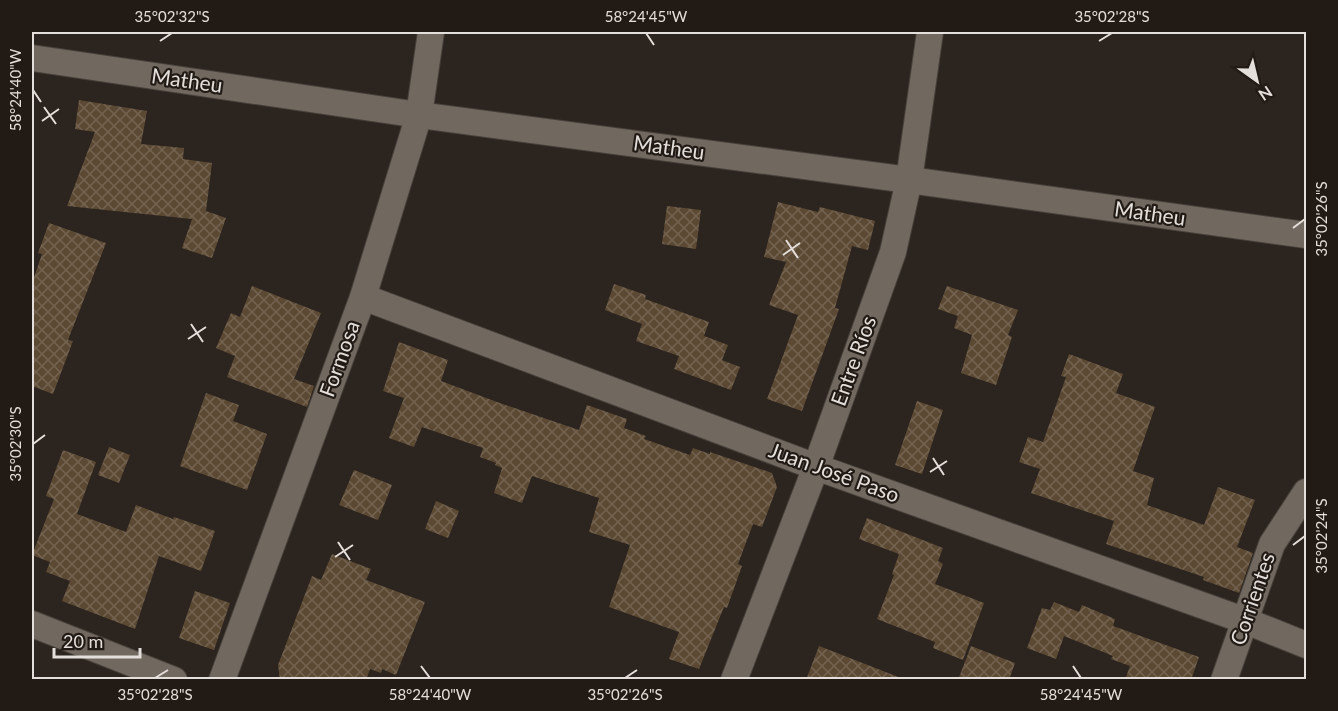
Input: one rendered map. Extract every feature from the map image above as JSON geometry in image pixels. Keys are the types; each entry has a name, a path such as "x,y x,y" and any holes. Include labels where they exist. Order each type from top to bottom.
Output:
{"street":[{"name":"Formosa","path":"222,680 363,297 419,115 431,32"},
{"name":"Entre Ríos","path":"734,680 816,467 893,252 909,180 930,32"},
{"name":"Matheu","path":"32,58 419,115 909,180 1306,236"},
{"name":"Juan José Paso","path":"363,297 816,467 1246,621 1306,645"},
{"name":"Corrientes","path":"1224,680 1272,544 1306,492"},
{"path":"32,624 174,680"}],"building":[{"path":"79,100 147,111 141,144 184,148 183,159 212,163 206,211 226,218 212,258 182,248 192,219 67,206 95,132 75,129"},
{"path":"778,202 818,212 820,207 875,221 868,250 852,246 835,308 839,309 802,411 767,399 798,315 769,305 786,262 764,257"},
{"path":"667,206 701,210 696,249 662,244"},
{"path":"49,223 106,243 68,340 73,341 53,394 32,386 32,283 42,254 38,253"},
{"path":"614,284 646,295 645,299 709,322 704,336 728,345 722,360 740,367 731,390 674,369 679,356 636,341 642,324 605,310"},
{"path":"252,286 321,313 294,379 314,386 307,407 227,377 235,356 216,348 231,313 240,317"},
{"path":"947,286 1018,310 1008,335 1012,337 996,385 961,373 972,335 954,328 958,316 938,309"},
{"path":"399,342 448,360 441,381 497,402 579,430 587,405 627,419 624,428 646,436 644,439 690,455 693,448 710,454 710,452 772,473 777,487 762,527 753,524 738,564 742,566 727,608 724,607 699,669 669,659 679,632 609,607 630,545 589,532 599,498 532,476 522,503 494,493 502,468 480,457 483,448 422,427 414,447 389,438 404,398 383,391"},
{"path":"1069,354 1123,374 1116,393 1155,407 1133,471 1154,478 1147,505 1204,525 1218,487 1255,500 1237,547 1253,553 1239,593 1203,580 1204,577 1106,544 1114,521 1031,493 1040,469 1019,462 1028,437 1043,442 1066,377 1061,376"},
{"path":"206,393 239,405 233,421 267,434 247,490 180,466"},
{"path":"917,401 943,410 922,474 895,465"},
{"path":"109,447 130,455 119,483 98,475"},
{"path":"63,450 96,462 77,514 126,532 136,505 215,531 201,571 159,556 135,629 62,601 70,581 46,572 50,562 32,555 54,499 46,496"},
{"path":"354,470 392,485 378,520 339,505"},
{"path":"436,501 459,511 448,538 425,529"},
{"path":"867,518 943,548 938,561 943,564 935,584 984,603 963,660 933,648 935,642 877,619 894,575 892,574 899,554 859,539"},
{"path":"332,554 371,569 366,580 425,602 396,675 382,669 381,673 370,669 366,680 280,680 278,665 312,576 321,580"},
{"path":"195,591 230,603 214,650 179,638"},
{"path":"1054,602 1079,612 1082,605 1115,619 1113,626 1199,657 1191,680 1125,680 1130,666 1111,659 1113,656 1064,636 1056,659 1027,648 1042,608 1050,610"},
{"path":"819,646 901,678 900,680 806,680"},
{"path":"971,646 1015,663 1009,680 958,680"}]}
